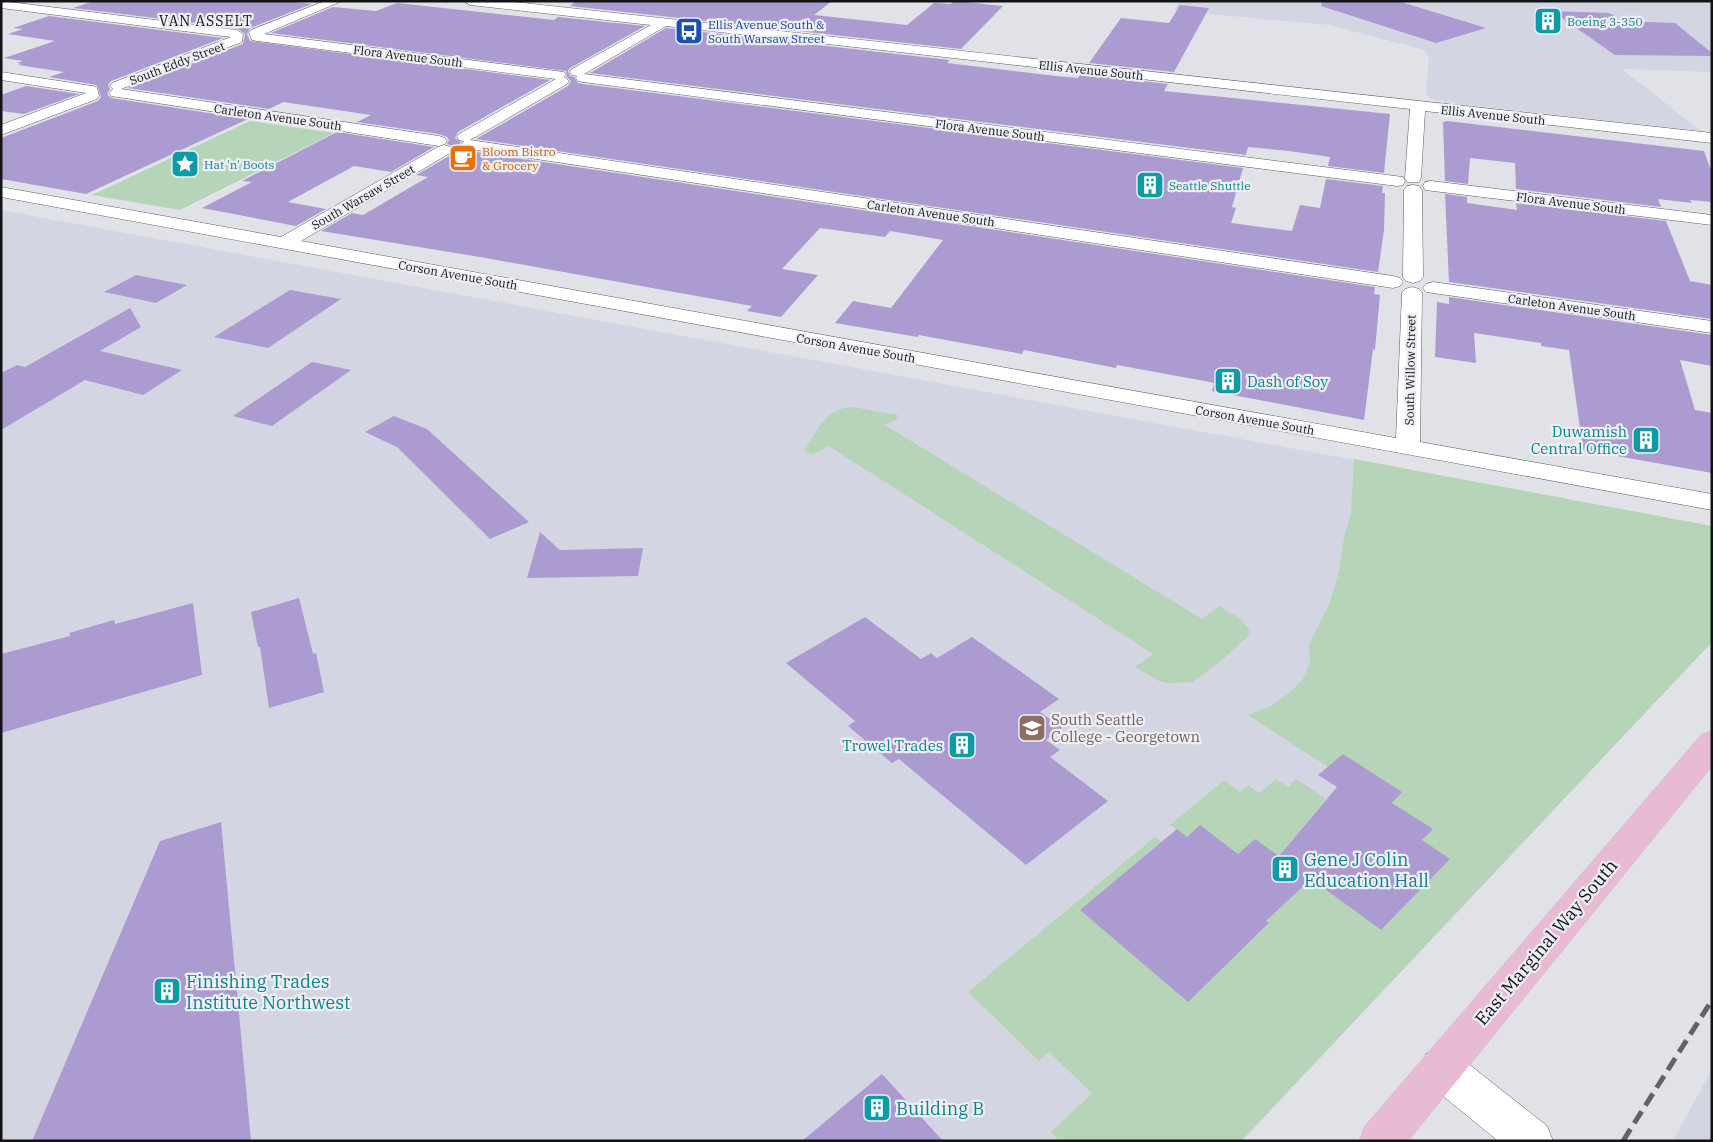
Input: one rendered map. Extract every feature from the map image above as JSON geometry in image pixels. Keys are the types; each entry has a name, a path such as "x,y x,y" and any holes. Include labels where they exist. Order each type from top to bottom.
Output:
{"main road":[{"name":"East Marginal Way South","path":"1380,1141 1712,743"}],"street":[{"path":"1,4 237,37 256,35 336,1"},
{"name":"Ellis Avenue South","path":"470,1 1712,138"},
{"path":"442,145 456,150 560,78 580,75 663,23"},
{"name":"Flora Avenue South","path":"256,35 560,78"},
{"name":"South Eddy Street","path":"116,90 237,37"},
{"name":"Flora Avenue South","path":"580,75 1413,184 1712,220"},
{"path":"1,76 92,93"},
{"path":"1,130 92,93 116,90"},
{"name":"Carleton Avenue South","path":"116,90 442,145"},
{"name":"South Willow Street","path":"1408,448 1419,286 1413,184 1418,106"},
{"name":"Carleton Avenue South","path":"467,141 1393,282 1402,276 1419,286 1712,327"},
{"name":"South Warsaw Street","path":"282,244 442,145"},
{"name":"Corson Avenue South","path":"1,192 1712,502"},
{"path":"1441,1068 1532,1141"}],"shaded area":[{"path":"1179,1 1712,1 1712,72 1622,69 1701,131 1451,103 1431,99 1426,93 1429,57 1424,50 1329,25 1174,11"},
{"name":"South Seattle College - Georgetown","path":"1,210 1712,526 1712,642 1242,1141 1,1141"},
{"path":"1712,1069 1712,1141 1673,1141"}],"green space":[{"path":"250,121 334,133 180,210 92,195"},
{"path":"853,407 899,416 898,419 885,425 1202,619 1219,606 1239,618 1249,629 1249,635 1221,661 1192,682 1167,683 1159,681 1135,667 1153,654 829,446 813,454 805,452 805,448 824,420 836,411"},
{"path":"1354,459 1712,526 1712,642 1241,1141 1059,1141 1051,1132 1092,1093 1049,1052 1039,1061 968,992 1155,837 1162,842 1080,910 1188,1001 1269,924 1266,921 1311,879 1381,930 1450,859 1422,840 1432,829 1392,803 1402,792 1343,754 1328,767 1248,715 1271,706 1288,694 1303,679 1310,662 1309,644 1329,605 1339,571 1344,538 1351,512"},
{"path":"1276,779 1288,787 1296,779 1326,799 1279,856 1255,839 1238,854 1200,826 1187,837 1170,825 1224,780 1240,792 1248,785 1259,793"}],"building":[{"path":"94,1 285,1 312,4 250,28 247,34 250,41 550,80 458,132 455,138 461,142 459,145 463,150 1375,287 1374,294 1380,295 1375,350 1373,349 1364,420 1212,391 1214,383 1210,382 1117,365 1116,368 1024,350 1022,354 919,335 918,337 835,323 853,301 891,308 943,240 890,231 885,237 820,228 782,269 818,275 781,317 747,311 752,306 480,257 321,231 352,213 363,215 428,177 416,175 451,155 454,151 452,146 447,144 449,140 447,137 439,134 357,122 371,115 283,102 269,109 128,88 243,44 245,34 237,28 73,8"},
{"path":"576,1 832,1 814,15 907,25 934,3 950,4 955,1 1003,6 961,49 570,6"},
{"path":"1322,1 1398,1 1486,28 1436,43 1321,6"},
{"path":"397,3 554,20 558,17 645,26 570,68 568,71 570,76 574,77 578,83 583,84 1243,168 1232,207 1236,208 1231,223 1292,231 1300,205 1320,208 1326,179 1383,186 1382,193 1385,193 1384,230 1378,272 476,139 568,86 571,81 567,77 566,71 271,33 333,7 376,11"},
{"path":"1180,5 1209,8 1174,72 1089,63 1121,18 1169,23"},
{"path":"1552,11 1607,13 1612,14 1619,21 1675,23 1712,53 1712,56 1615,55"},
{"path":"49,16 223,38 111,81 108,85 110,89 107,94 111,98 248,119 86,194 1,179 1,138 98,101 101,97 97,85 49,77 64,72 18,65 22,64 17,63 23,61 4,58 55,41 8,34 23,29 13,28"},
{"path":"666,28 950,60 947,63 1055,76 1078,78 1081,74 1168,84 1164,91 1390,114 1384,173 1328,166 1330,157 1289,151 1248,147 1246,155 590,73"},
{"path":"26,86 79,94 24,114 1,111 1,95"},
{"path":"1443,122 1704,151 1712,173 1712,202 1690,200 1692,203 1658,199 1661,207 1516,189 1515,163 1470,158 1468,184 1445,181"},
{"path":"337,132 434,147 391,172 354,166 288,202 326,209 296,226 202,208 252,182 242,181"},
{"path":"1445,194 1467,197 1467,203 1517,210 1516,203 1666,221 1690,281 1712,285 1712,319 1449,282"},
{"path":"136,275 187,285 156,303 104,292"},
{"path":"290,290 341,299 268,348 214,337"},
{"path":"1449,297 1712,335 1712,366 1680,360 1695,410 1712,413 1712,473 1583,450 1569,350 1541,346 1541,343 1474,333 1476,363 1435,357 1437,302 1449,304"},
{"path":"130,308 141,327 100,351 182,370 143,395 85,380 1,430 1,373 17,365 25,367"},
{"path":"312,362 351,370 272,426 233,416"},
{"path":"394,416 427,429 529,522 490,539 397,447 365,432"},
{"path":"540,532 560,550 643,548 638,576 527,578"},
{"path":"299,598 313,654 316,653 324,692 269,708 260,647 258,647 251,612"},
{"path":"193,603 202,675 1,733 1,654 70,636 69,633 114,620 115,624"},
{"name":"Trowel Trades","path":"865,617 921,659 931,653 937,658 972,637 1059,699 1040,712 1062,728 1046,740 1060,750 1050,757 1108,801 1026,865 899,759 892,763 848,726 855,721 786,663"},
{"name":"Gene J Colin Education Hall","path":"1343,754 1402,792 1392,803 1433,829 1422,840 1450,859 1381,930 1311,879 1266,921 1269,923 1188,1002 1080,910 1177,829 1187,837 1200,825 1238,854 1255,839 1279,856 1337,787 1318,775"},
{"name":"Finishing Trades Institute Northwest","path":"221,822 251,1141 32,1141 160,841"},
{"name":"Building B","path":"882,1074 943,1141 802,1141"}],"railway":[{"path":"1623,1141 1712,1000"}],"place":[{"name":"Boeing 3-350","path":"1548,21"},
{"name":"Ellis Avenue South & South Warsaw Street","path":"689,31"},
{"name":"Bloom Bistro & Grocery","path":"463,158"},
{"name":"Hat 'n' Boots","path":"185,164"},
{"name":"Seattle Shuttle","path":"1150,185"},
{"name":"Dash of Soy","path":"1228,381"},
{"name":"Duwamish Central Office","path":"1646,440"},
{"name":"South Seattle College - Georgetown","path":"1032,728"},
{"name":"Trowel Trades","path":"962,745"},
{"name":"Gene J Colin Education Hall","path":"1285,869"},
{"name":"Finishing Trades Institute Northwest","path":"167,991"},
{"name":"Building B","path":"877,1108"}],"district":[{"name":"VAN ASSELT","path":"206,21"}]}
